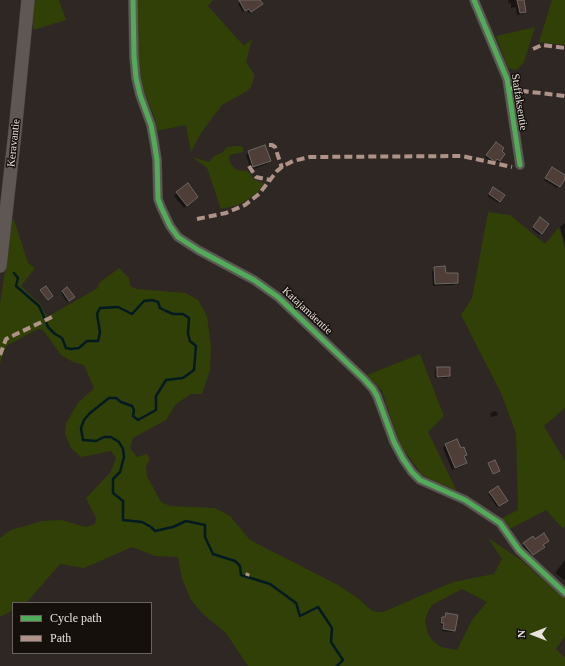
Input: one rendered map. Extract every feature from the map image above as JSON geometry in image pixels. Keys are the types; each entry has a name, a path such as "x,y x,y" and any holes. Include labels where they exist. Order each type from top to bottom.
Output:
{"main road":[{"name":"Keravantie","path":"21,68 22,0"},
{"name":"Keravantie","path":"0,266 28,0"}],"street":[{"name":"Katajamäentie","path":"133,0 136,78 140,95 151,126 154,141 157,160 158,199 170,226 178,237 198,250 254,280 278,297 373,389 394,442 402,459 412,472 420,480 465,500 500,523 519,550 565,593"},
{"name":"Staffaksentie","path":"474,0 507,79 513,129 520,165"}],"green space":[{"path":"33,0 59,0 66,20 33,30"},
{"path":"133,0 213,0 208,6 244,46 252,39 246,62 254,74 251,87 247,91 222,105 201,133 191,152 186,125 156,131 155,119 144,91 140,74"},
{"path":"552,0 565,0 565,45 539,42"},
{"path":"535,27 524,62 518,69 515,70 508,68 496,36"},
{"path":"227,147 243,147 243,152 230,155 229,159 232,166 237,170 248,171 255,180 264,183 258,192 244,202 235,206 221,209 207,168 192,157 209,162 214,156 222,153"},
{"path":"488,212 510,215 545,244 559,227 565,249 565,408 544,426 565,461 565,526 563,529 546,510 508,530 500,519 518,510 516,433 501,393 461,315 472,298"},
{"path":"13,217 28,263 35,268 21,286 40,304 47,317 98,288 99,283 119,268 129,278 130,286 137,289 186,293 198,300 207,316 211,347 210,370 202,394 191,394 176,404 166,420 133,438 130,448 137,457 147,454 150,459 146,467 147,476 161,502 170,506 215,508 230,516 250,540 338,585 359,599 372,611 383,612 453,582 494,574 502,559 488,538 521,560 565,599 565,636 556,649 565,658 565,666 248,666 226,633 203,614 191,600 182,579 178,557 155,556 132,547 84,568 60,564 28,601 12,602 12,611 0,617 0,538 11,530 42,521 61,520 86,527 95,524 96,518 86,498 110,473 116,458 111,451 81,457 71,448 65,434 66,423 78,403 94,388 84,365 73,362 61,355 43,330 38,329 6,346 0,363 0,304","holes":["462,589 487,602 472,620 457,650 441,647 433,641 428,634 425,621 432,605"]},
{"path":"420,354 444,416 428,432 457,491 422,475 400,445 382,391 367,375"}],"building":[{"path":"239,0 260,0 263,4 251,12 249,9 245,11"},
{"path":"517,0 524,0 526,12 520,13"},
{"path":"496,142 504,148 502,151 505,154 500,161 497,159 495,162 486,155"},
{"path":"265,145 271,161 253,167 248,151"},
{"path":"552,167 565,175 565,179 560,187 545,178"},
{"path":"188,183 198,197 187,206 176,192"},
{"path":"493,187 505,195 500,202 489,194"},
{"path":"540,217 549,224 542,234 533,227"},
{"path":"445,266 446,273 458,273 458,283 435,284 434,267"},
{"path":"46,286 53,296 48,300 40,290"},
{"path":"67,287 75,297 69,301 62,291"},
{"path":"437,367 450,367 450,376 437,377"},
{"path":"457,439 461,448 464,447 467,455 464,456 467,463 455,468 445,444"},
{"path":"495,460 500,471 493,474 488,463"},
{"path":"498,486 508,501 499,506 489,492"},
{"path":"544,533 549,541 543,545 545,547 533,555 523,543 533,536 535,539"},
{"path":"446,613 458,615 455,631 443,629 444,623 441,623 442,617 445,617"}],"waterway":[{"path":"14,273 18,278 16,286 39,306 45,319"},
{"path":"46,322 48,327 62,338 66,348 71,349 79,348 87,341 98,341 100,332 97,314 100,308 118,307 132,314 144,301 152,300 158,302 160,308 166,311 173,314 183,314 189,318 188,334 190,341 196,346 194,370 183,378 166,380 156,396 156,410 138,420 133,416 134,410 132,406 121,402 116,398 109,398 90,413 84,420 81,428 83,440 96,441 104,437 111,437 119,442 123,449 124,457 120,472 113,479 113,493 123,501 123,520 142,522 155,531 173,527 186,521 205,525 205,537 213,554 235,561 240,566 241,575 270,584 296,603 300,616 318,607 332,628 331,642 343,660 337,666"}],"marked path":[{"path":"533,49 542,45 565,48"},
{"path":"509,88 565,96"},
{"path":"269,145 275,147 282,168"},
{"path":"197,219 226,213 245,205 259,194 277,171 283,166 293,161 310,157 462,156 512,167"},
{"path":"249,166 256,177 270,180"},
{"path":"0,355 6,339 54,316"}],"cycle path":[{"path":"133,0 136,78 140,95 151,125 154,141 157,160 158,199 170,226 178,237 198,250 254,280 278,297 373,389 394,442 412,472 420,480 465,500 500,523 519,550 565,593"},
{"path":"474,0 507,79 520,165"}]}
